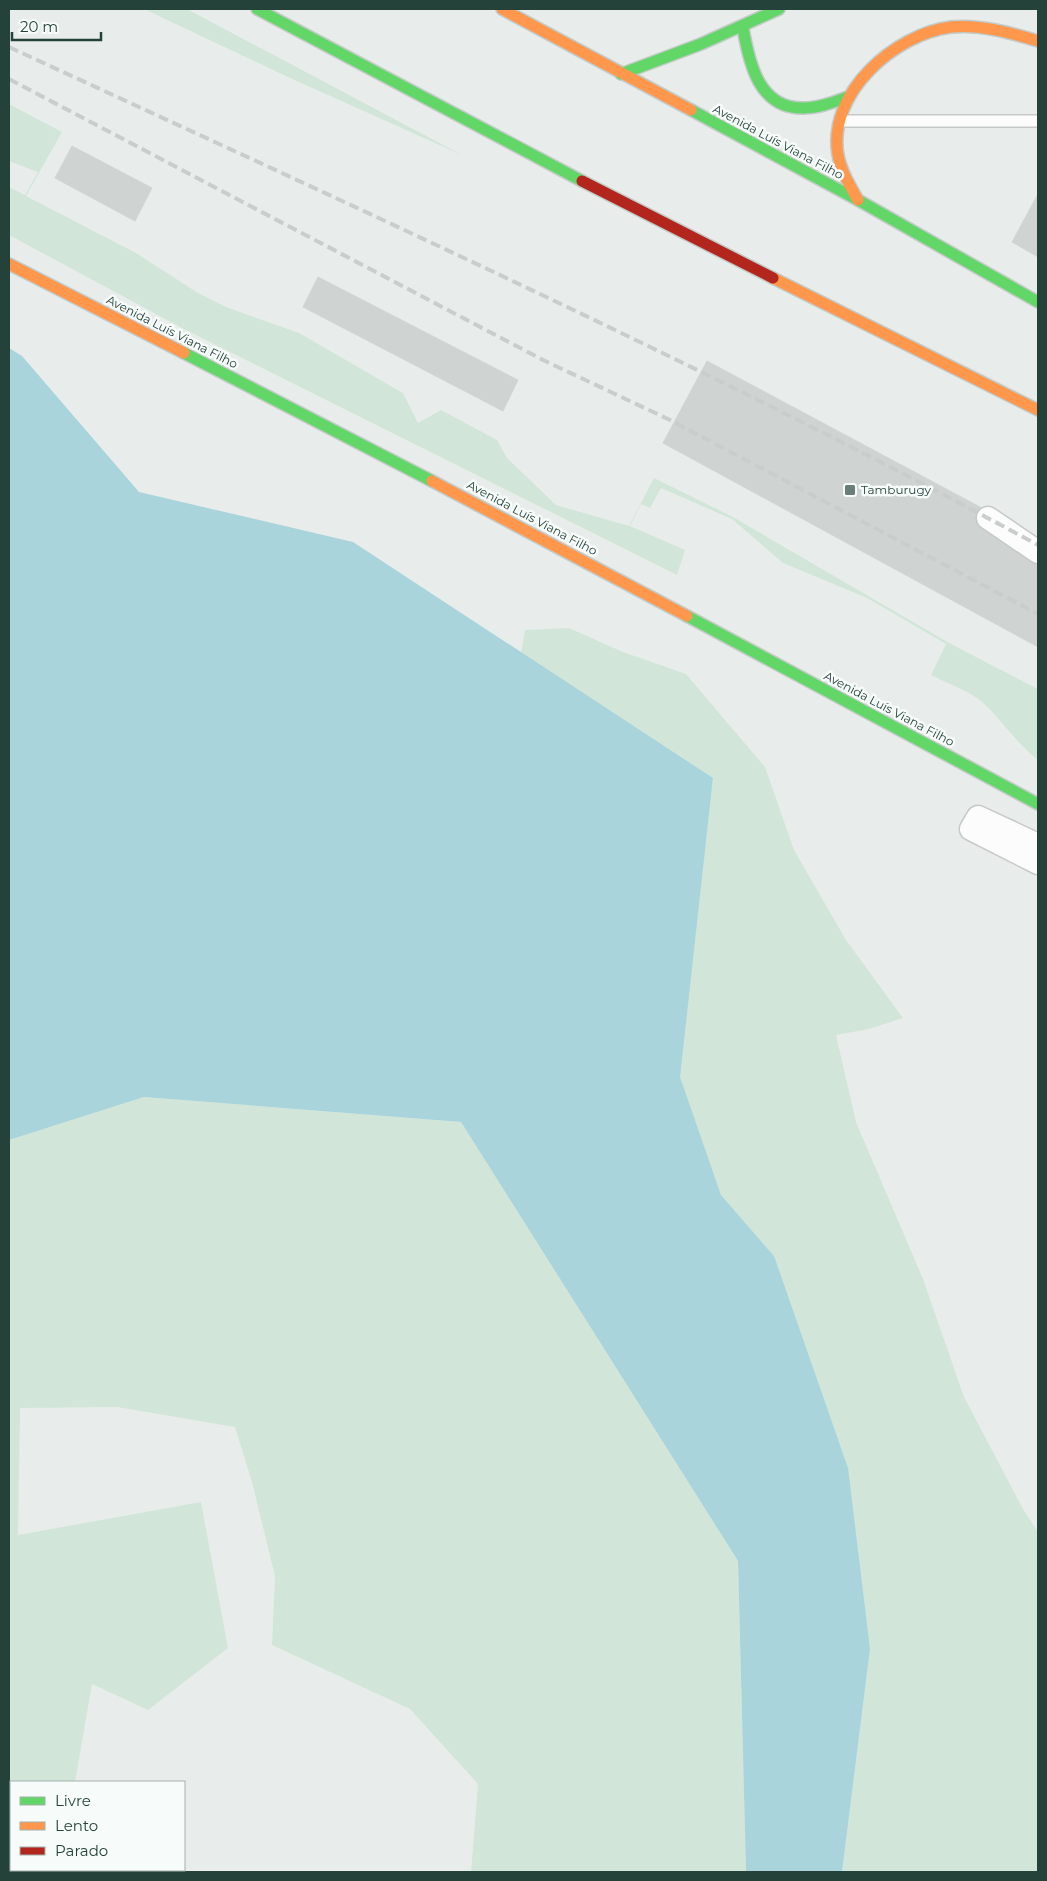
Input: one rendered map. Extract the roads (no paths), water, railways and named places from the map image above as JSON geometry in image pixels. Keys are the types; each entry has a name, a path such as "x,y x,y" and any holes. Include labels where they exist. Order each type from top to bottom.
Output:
{"main road":[{"path":"257,9 646,215 1038,410"},
{"name":"Avenida Luís Viana Filho","path":"502,9 858,200 1038,302"},
{"path":"621,74 665,60 743,28 779,9"},
{"path":"858,200 840,166 837,149 839,121 848,97 873,66 895,48 924,33 952,27 983,28 1038,41"},
{"path":"743,28 750,64 757,82 767,94 779,103 791,107 809,109 826,106 848,97"},
{"name":"Avenida Luís Viana Filho","path":"9,264 491,511 1038,804"}],"street":[{"path":"988,518 1038,552"},
{"path":"1038,845 978,818 971,829 1038,863"}],"lane":[{"path":"839,121 1038,121"},
{"path":"1017,291 1038,297"}],"water":[{"path":"9,348 22,356 139,492 353,542 713,778 680,1077 721,1195 774,1256 848,1468 870,1649 842,1872 746,1872 738,1561 461,1122 144,1097 9,1140"}],"railway":[{"path":"9,47 528,288 785,413 1038,545"},
{"path":"9,79 543,360 668,419 1038,614"}],"place":[{"name":"Tamburugy","path":"850,490"}]}
